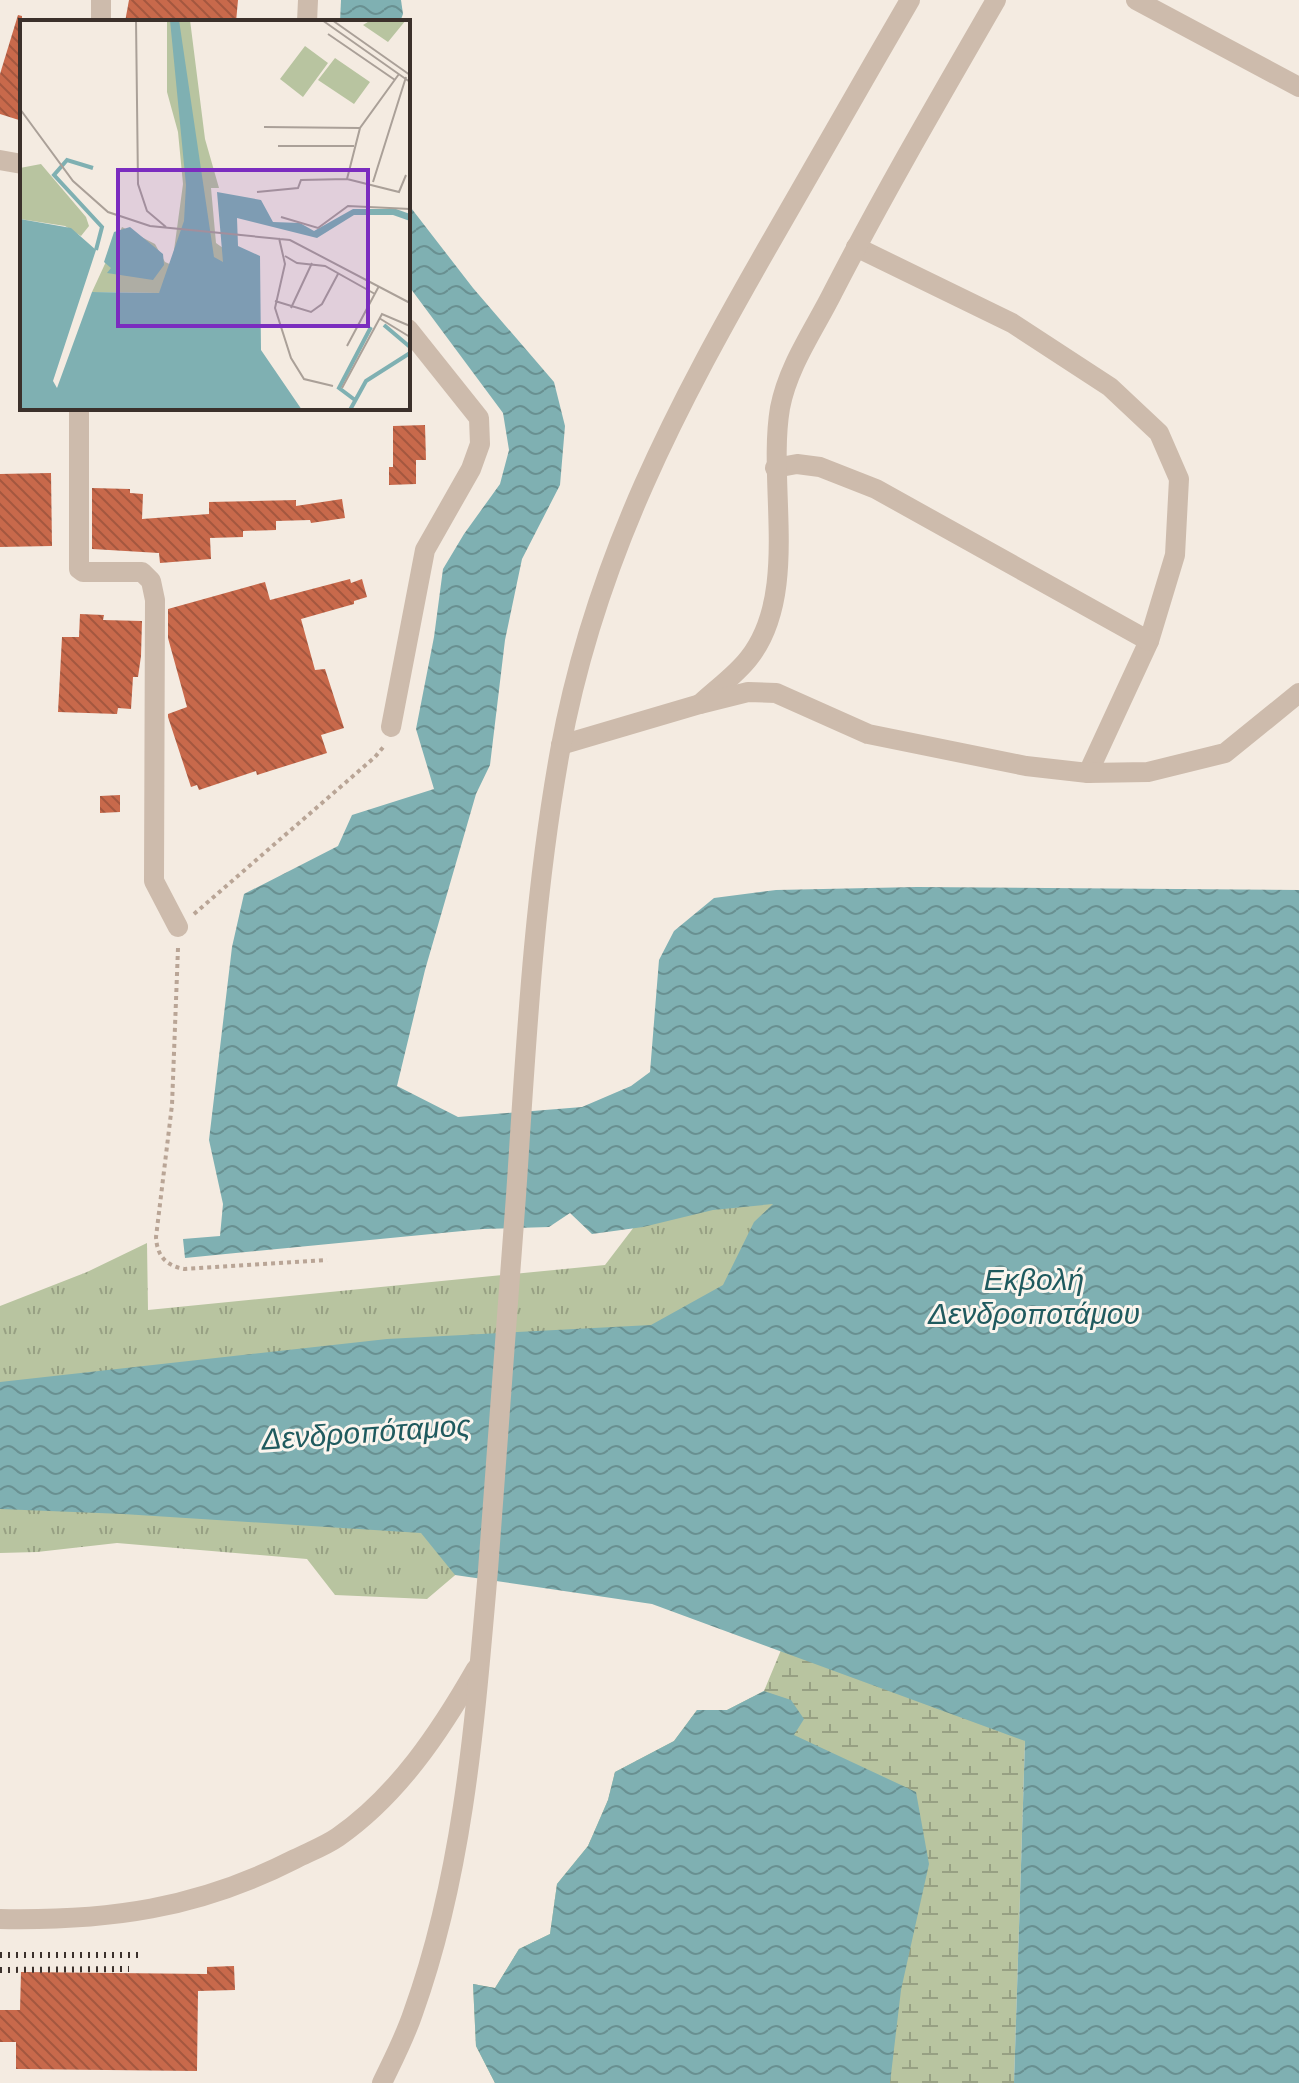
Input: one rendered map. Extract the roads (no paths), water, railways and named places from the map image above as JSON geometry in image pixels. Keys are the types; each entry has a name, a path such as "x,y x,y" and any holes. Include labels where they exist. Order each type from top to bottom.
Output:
{"street":[{"path":"307,20 308,0"},
{"path":"382,2083 413,2014 444,1909 477,1705 504,1383 532,950 561,745 584,648 612,556 647,473 714,340 910,0"},
{"path":"700,704 749,658 765,631 775,594 778,556 775,468 781,404 795,361 996,0"},
{"path":"1136,0 1299,87"},
{"path":"0,160 20,164"},
{"path":"856,247 1012,323 1110,387 1159,433 1179,479 1175,555 1149,641 1088,773"},
{"path":"391,727 425,550 471,469 480,444 479,418 410,332"},
{"path":"79,410 79,569 83,572 142,572 151,581 155,600 154,881 178,927"},
{"path":"775,468 797,464 820,467 876,489 1149,641"},
{"path":"561,745 748,692 776,693 868,734 1026,766 1088,773 1148,772 1225,753 1299,693"},
{"path":"0,1919 116,1915 214,1895 337,1838 379,1803 419,1758 479,1663"}],"water":[{"path":"341,0 401,0 401,20 340,20"},
{"path":"410,207 473,288 554,382 565,426 560,485 522,559 505,640 490,765 476,794 425,970 397,1086 458,1117 582,1107 631,1086 650,1072 659,960 674,931 714,898 776,890 917,887 1299,890 1299,2083 1014,2083 1025,1741 652,1604 455,1575 421,1533 0,1509 0,1382 387,1339 651,1325 723,1285 754,1222 773,1204 713,1210 643,1227 592,1234 570,1213 549,1227 483,1229 185,1258 183,1239 220,1236 223,1204 209,1140 232,947 244,894 338,846 352,815 434,789 416,729 434,637 443,569 500,484 509,450 503,413 410,288"},
{"path":"764,1691 791,1700 804,1719 794,1735 916,1792 929,1864 901,1990 890,2083 495,2083 476,2046 473,1984 495,1988 519,1949 550,1934 557,1884 588,1846 608,1800 615,1772 674,1741 697,1710 727,1710"}],"railway":[{"path":"0,1955 140,1955"},
{"path":"0,1970 129,1969"}],"water label":[{"name":"Εκβολή Δενδροποτάμου","path":"1034,1296"},
{"name":"Δενδροπόταμος","path":"366,1432"}]}
